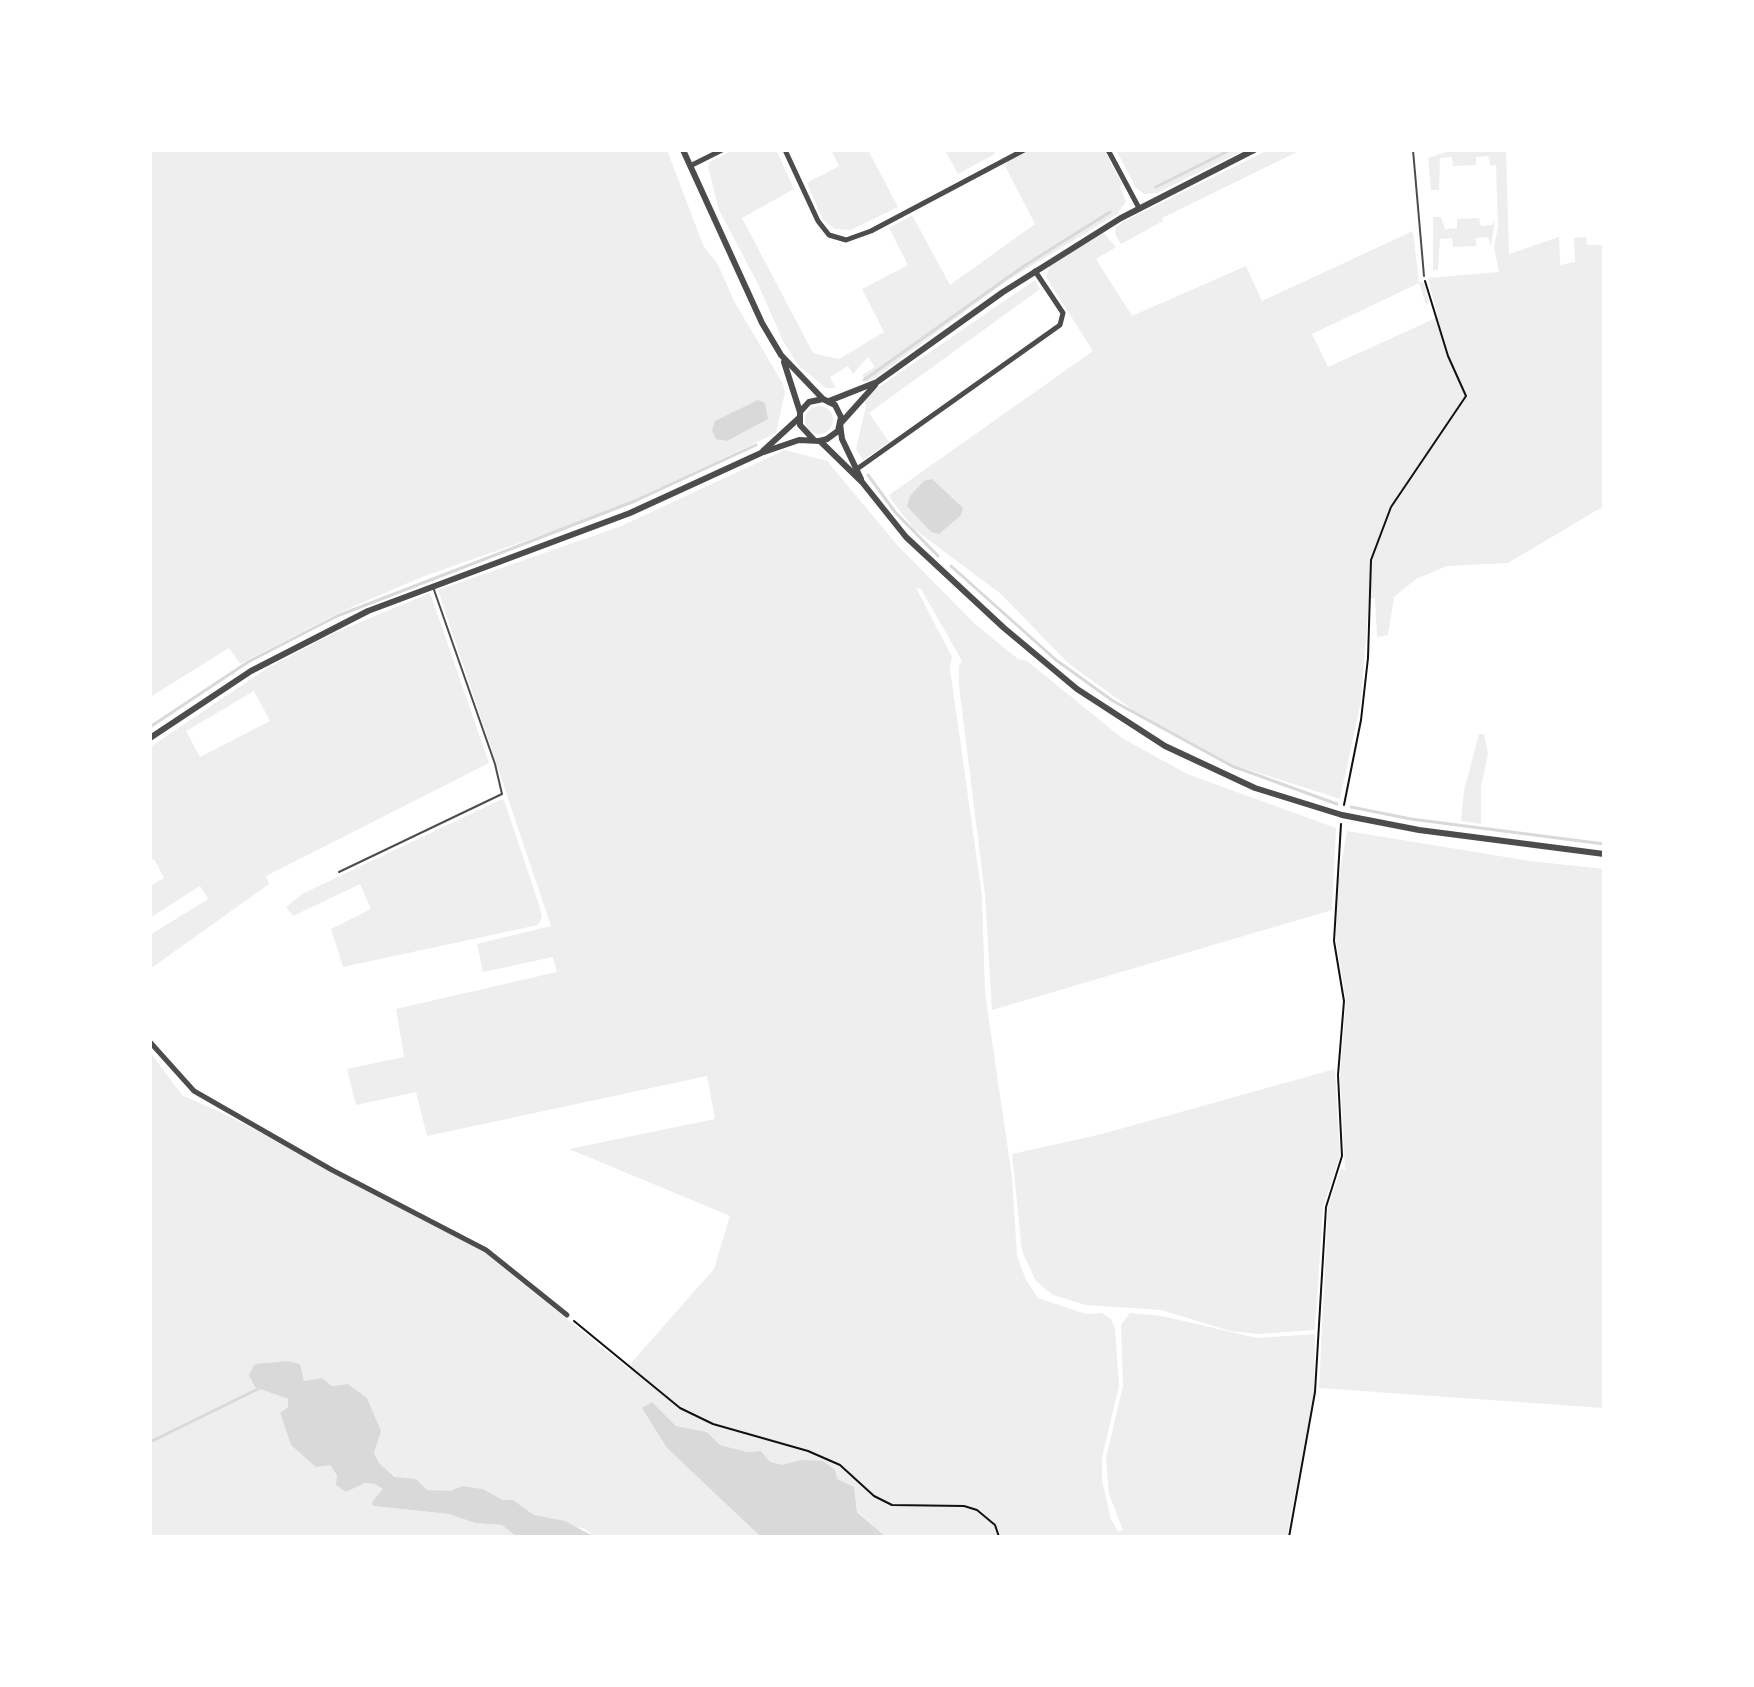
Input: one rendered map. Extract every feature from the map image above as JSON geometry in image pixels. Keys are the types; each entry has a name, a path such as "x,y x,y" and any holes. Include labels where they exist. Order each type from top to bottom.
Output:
{"street":[{"path":"683,150 749,301 781,355 797,392 803,432 817,440 862,482 922,553 1036,656 1103,708 1210,769 1281,798 1342,815 1419,830 1604,854"},
{"path":"690,166 722,150"},
{"path":"785,150 818,221 829,235 846,240 871,231 1024,150"},
{"path":"1108,150 1139,208"},
{"path":"150,738 222,689 368,611 630,513 761,453 799,440 833,436 877,382 1035,271 1139,208 1254,150"},
{"path":"857,469 1060,325 1063,313 1035,271"},
{"path":"781,355 839,411 842,439 862,482"},
{"path":"761,453 809,402 826,400 877,382"},
{"path":"150,1042 194,1091 332,1170 486,1250 567,1315"}],"lane":[{"path":"1413,150 1424,276"},
{"path":"339,872 502,794 495,764 433,586"}],"path":[{"path":"1289,1537 1315,1392 1326,1207 1342,1156 1338,1075 1344,1001 1334,941 1342,815 1361,720 1369,638 1371,560 1383,524 1416,468 1466,396 1448,356 1424,276"},
{"path":"567,1315 680,1408 713,1424 808,1451 840,1465 874,1496 892,1505 964,1506 977,1510 995,1525 999,1537"}],"shaded area":[{"path":"150,150 667,150 703,245 718,265 734,301 783,384 785,392 776,433 622,507 422,577 338,613 240,664 229,648 150,697"},
{"path":"732,150 776,150 794,189 742,218 813,353 839,359 884,332 862,289 908,265 889,228 912,215 950,285 1035,224 1005,166 1007,161 1029,150 1104,150 1122,184 1126,202 1117,214 1005,282 872,380 866,381 862,375 875,367 868,357 853,374 848,366 830,377 836,388 826,388 798,365 783,341 758,284 719,210 708,167 710,162"},
{"path":"831,150 868,150 898,207 851,230 835,229 823,220 807,183 839,166"},
{"path":"945,150 993,150 995,154 958,174"},
{"path":"1116,150 1244,150 1157,193 1145,194 1136,188"},
{"path":"1268,150 1301,150 1162,218 1163,221 1121,244 1115,234 1116,228 1123,222"},
{"path":"1452,150 1506,150 1509,254 1559,237 1560,265 1575,262 1574,238 1586,237 1587,245 1604,245 1604,506 1508,563 1447,566 1416,579 1394,597 1388,635 1377,637 1375,598 1369,599 1361,701 1340,799 1231,764 1137,713 1068,663 1001,594 914,529 893,502 889,495 1093,351 1046,277 1050,265 1103,232 1116,247 1096,259 1132,316 1246,266 1262,301 1413,231 1419,282 1424,283 1429,303 1426,304 1419,283 1312,334 1328,367 1438,317 1428,278 1499,272 1494,248 1498,226 1496,165 1491,166 1488,156 1476,157 1476,165 1453,166 1452,157 1440,158 1439,190 1431,190 1428,158"},
{"path":"1433,217 1441,217 1445,229 1457,228 1457,219 1479,218 1481,226 1492,225 1495,219 1491,246 1488,237 1476,238 1476,246 1453,247 1452,238 1440,239 1438,270 1433,270"},
{"path":"1035,280 1040,289 869,413 889,442 863,460 856,449 866,406 863,398"},
{"path":"758,400 765,403 768,419 727,441 716,439 712,430 715,421"},
{"path":"819,406 829,410 833,420 829,430 819,434 809,430 805,420 809,410"},
{"path":"785,450 827,461 898,546 975,624 1018,659 1027,661 1122,738 1187,774 1336,828 1332,910 992,1010 985,895 959,686 962,661 921,589 916,588 952,657 950,669 982,896 985,993 1012,1177 1017,1256 1026,1280 1038,1298 1086,1314 1102,1313 1111,1319 1115,1329 1119,1386 1102,1457 1102,1481 1111,1519 1118,1532 1123,1530 1109,1494 1106,1458 1123,1386 1121,1325 1130,1313 1162,1316 1257,1338 1315,1334 1314,1391 1287,1537 886,1537 857,1511 854,1487 770,1462 761,1451 747,1452 720,1445 707,1432 676,1426 652,1402 643,1408 667,1448 761,1537 595,1537 585,1529 534,1515 513,1500 503,1500 483,1489 462,1486 451,1492 427,1490 409,1479 396,1477 379,1463 374,1453 380,1431 367,1398 348,1384 332,1386 322,1378 304,1381 300,1365 286,1361 270,1362 256,1387 288,1399 288,1407 280,1413 291,1445 329,1464 346,1492 365,1483 375,1484 383,1489 373,1506 449,1514 475,1523 502,1525 517,1537 150,1537 150,1052 182,1095 233,1118 484,1252 630,1370 632,1362 714,1269 730,1216 569,1149 715,1119 707,1076 427,1136 416,1092 356,1105 347,1069 404,1057 396,1009 557,972 553,957 483,972 477,944 551,926 438,590 619,527"},
{"path":"932,479 963,508 961,515 939,534 931,532 907,506 910,496 924,481"},
{"path":"430,593 489,763 266,876 269,884 150,969 150,935 208,899 200,886 150,918 150,886 164,878 154,859 150,861 150,747 266,669 330,635","holes":["254,691 270,721 200,757 186,731"]},
{"path":"1479,734 1484,734 1488,754 1481,787 1481,824 1461,821 1464,791"},
{"path":"504,800 539,905 542,917 538,925 343,967 331,929 371,909 360,884 293,916 286,907 302,894"},
{"path":"1347,831 1530,861 1604,869 1604,1408 1319,1388 1328,1207 1341,1168 1345,1170 1340,1075 1346,1000 1336,940 1337,889"},
{"path":"1335,1069 1340,1156 1323,1207 1315,1330 1258,1334 1230,1331 1161,1310 1086,1305 1053,1295 1036,1281 1022,1251 1012,1154 1102,1134"},
{"path":"286,1361 300,1364 304,1381 322,1378 332,1386 348,1384 367,1398 381,1431 374,1453 379,1463 395,1477 416,1479 427,1490 451,1491 462,1486 483,1489 503,1500 513,1500 534,1515 565,1521 595,1537 517,1537 502,1525 475,1523 449,1514 373,1506 372,1502 383,1489 375,1484 365,1483 346,1492 336,1485 337,1476 330,1465 316,1467 291,1445 280,1413 288,1407 288,1399 255,1387 249,1375 255,1364"},
{"path":"652,1402 676,1426 707,1432 720,1445 747,1452 761,1451 770,1462 782,1465 801,1460 823,1461 835,1470 837,1479 854,1487 857,1512 886,1537 761,1537 667,1448 642,1408"}],"waterway":[{"path":"1156,187 1230,150"},
{"path":"864,380 1024,266 1110,212"},
{"path":"150,727 248,662 337,616 635,501 756,445"},
{"path":"868,475 895,512 938,556"},
{"path":"951,566 1056,660 1113,701 1232,766 1337,804"},
{"path":"1351,807 1411,819 1604,844"},
{"path":"150,1442 260,1388"}]}
